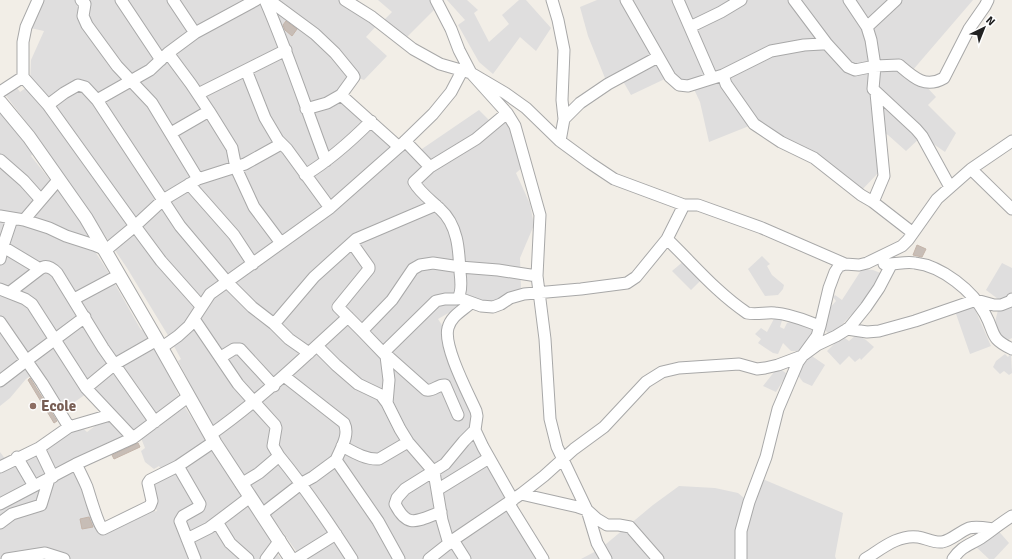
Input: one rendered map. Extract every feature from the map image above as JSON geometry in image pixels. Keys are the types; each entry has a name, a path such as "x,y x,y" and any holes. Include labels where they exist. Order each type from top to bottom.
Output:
{"street":[{"path":"38,0 26,26 23,77 48,105 134,226 161,261 201,306"},
{"path":"81,0 85,4 83,16 87,25 117,66 152,103 171,133 194,182 234,235 253,264"},
{"path":"121,0 164,57 198,94 232,148 236,168 254,207 281,243"},
{"path":"97,100 150,70 195,33 256,0"},
{"path":"265,0 295,72 306,109 326,162"},
{"path":"269,0 316,34 335,53 354,77 341,95 327,103 306,109"},
{"path":"346,0 372,17 413,49 440,64 466,72 505,94 526,108 560,141 614,179 684,205 698,204 762,228 845,264 859,265 867,263 902,246 937,199 971,169 1012,141"},
{"path":"436,0 451,29 466,72 507,113 515,126 540,215 537,276 545,338 550,419 557,447 587,510 597,543 606,559"},
{"path":"552,0 564,50 562,100 564,119 560,141"},
{"path":"626,0 670,77 680,85 688,86 718,77 771,51 804,45 827,44"},
{"path":"678,0 690,27 718,77 726,84 754,124 781,142 814,158 913,233"},
{"path":"690,27 722,12 740,0"},
{"path":"794,0 827,44 848,67 855,70 875,66 900,65 917,80 937,82 944,78 969,29 988,0"},
{"path":"849,0 867,27 871,40 875,66 873,89 922,136 950,187"},
{"path":"867,27 896,0"},
{"path":"175,1 195,33"},
{"path":"198,94 286,50"},
{"path":"564,119 588,96 658,57"},
{"path":"246,70 265,118 282,144 330,208"},
{"path":"86,388 115,364 178,336 194,319 210,294 228,283 330,208 402,144 433,114 466,72"},
{"path":"0,92 23,77"},
{"path":"48,105 78,85 85,87 97,100 180,226 228,283 252,307 274,324 289,339 313,349 358,384 378,393 387,403 400,430 408,442 434,472 441,512 451,542 465,559"},
{"path":"873,202 884,176 876,93"},
{"path":"341,95 430,167"},
{"path":"0,102 29,137 86,218 106,250 212,439 280,540 291,559"},
{"path":"171,133 209,111"},
{"path":"459,298 461,277 459,251 454,230 444,213 414,182 430,167 476,139 507,113"},
{"path":"305,175 326,162 372,121"},
{"path":"106,250 163,200 194,182 236,168 282,144"},
{"path":"0,160 24,181 41,200"},
{"path":"971,169 1012,209"},
{"path":"24,220 59,179"},
{"path":"274,324 314,276 359,237 436,205"},
{"path":"384,355 436,301 459,298 481,306 493,307 516,295 627,283 636,277 667,240 684,205"},
{"path":"0,216 24,220 49,228 66,236 106,250"},
{"path":"0,259 1,245 12,219"},
{"path":"667,240 689,260 715,288 747,313 753,314 774,312 792,316 820,326"},
{"path":"352,243 370,268 338,306 384,355 390,358 426,390 445,385 458,416"},
{"path":"1,245 40,269"},
{"path":"867,263 891,265 913,262 927,265 944,273 963,287 976,300 986,314 996,340 1012,349"},
{"path":"362,330 392,300 413,269 417,266 433,263 537,276"},
{"path":"741,559 741,532 749,502 766,457 778,409 798,362 816,336 835,272 839,266 845,264"},
{"path":"429,559 451,542 514,500 544,476 574,449 604,427 646,382 662,372 679,368 739,364 757,368 765,368 778,366 802,356 817,345 847,329 866,307 879,288 891,265"},
{"path":"5,290 43,266 52,268 57,273 115,364 155,422"},
{"path":"74,299 119,275"},
{"path":"5,290 25,299 32,304 86,388 132,438"},
{"path":"847,329 867,332 879,331 916,321 976,300 994,305 1001,305 1011,301 1012,299"},
{"path":"471,303 457,313 451,322 448,328 447,340 476,410 477,416 475,430 489,458 514,500 544,559"},
{"path":"0,382 26,360 85,317"},
{"path":"76,464 95,508 100,525 103,529 150,506 152,501 149,481 178,466 209,445 212,439 274,386 348,317"},
{"path":"194,319 221,356 238,384 275,425 274,446 279,456 302,483 352,559"},
{"path":"0,322 42,383 69,427"},
{"path":"221,356 234,349 240,349 274,386"},
{"path":"384,355 390,380 387,403"},
{"path":"262,514 302,483 336,460 346,434 344,423 284,376"},
{"path":"0,504 76,464 132,438 189,396"},
{"path":"0,467 39,448 69,427 110,415"},
{"path":"441,512 412,522 405,520 394,504 405,489 448,462 464,441 475,430"},
{"path":"342,446 374,460 379,459 408,442"},
{"path":"0,523 12,514 41,505 51,478 39,448"},
{"path":"241,484 259,473 279,456"},
{"path":"17,458 34,486"},
{"path":"437,490 489,458"},
{"path":"336,460 378,521 398,559"},
{"path":"178,466 200,506 180,521 195,559"},
{"path":"187,539 208,528 250,497"},
{"path":"514,500 578,507 587,510 597,519 607,524 630,527 658,559"},
{"path":"953,559 965,546 980,538 1012,516"},
{"path":"217,522 230,544 248,559"},
{"path":"865,559 882,547 903,538 918,537 939,542 950,539 970,528 977,527 993,529"},
{"path":"296,559 336,534"},
{"path":"266,559 280,540"},
{"path":"7,559 44,556 64,559"}],"shaded area":[{"path":"38,0 348,0 379,23 366,37 387,56 364,80 356,77 342,95 399,147 416,153 479,110 493,124 503,116 523,156 525,165 516,173 530,204 534,225 520,258 521,288 495,306 466,303 438,319 451,339 470,394 473,431 543,559 302,559 249,486 200,403 178,361 181,359 169,337 127,268 42,143 4,93 15,85 20,92 30,85 31,60 44,31 26,27"},
{"path":"378,0 444,0 406,38 382,22 392,12"},
{"path":"447,0 467,0 478,10 474,13 489,42 509,24 502,15 519,0 526,0 551,28 536,51 520,37 493,74 479,62 458,25 465,20"},
{"path":"597,0 973,0 912,71 936,97 928,105 956,133 945,152 922,136 906,151 888,135 877,128 880,171 859,193 754,124 709,142 700,102 692,85 669,77 631,95 620,76 607,83 588,36 580,7"},
{"path":"0,110 8,118 33,153 31,156 84,223 90,234 94,250 141,330 144,329 168,371 181,401 209,445 277,544 274,549 281,559 0,559 0,452 6,460 78,424 87,432 110,415 89,392 60,412 35,373 26,379 10,398 0,406","holes":["139,433 145,448 141,451 145,462 154,469 159,466 164,473 148,482 157,511 125,517 100,525 75,464"]},
{"path":"762,256 770,264 767,266 772,275 784,285 783,289 778,295 765,296 748,269"},
{"path":"685,260 703,278 691,290 672,271"},
{"path":"1002,263 1012,268 1012,292 1002,302 986,290"},
{"path":"862,269 873,270 883,274 854,317 851,315 834,333 829,334 823,328 827,311 836,301 833,297 835,295 842,300"},
{"path":"973,305 991,346 970,354 955,311"},
{"path":"1012,305 1012,338 1008,340 999,339 996,333 995,322 998,310"},
{"path":"776,315 783,317 780,327 784,329 787,323 795,320 814,329 808,345 798,351 791,351 783,343 778,354 773,353 758,343 761,339 755,334 761,328 767,332"},
{"path":"842,336 849,341 855,336 859,336 874,347 861,360 860,358 855,362 849,356 840,365 827,351"},
{"path":"1011,353 1012,373 1009,375 1004,371 1000,374 993,367 996,361 1005,354 1008,357"},
{"path":"809,354 825,365 812,386 803,382 797,374"},
{"path":"778,367 787,374 776,392 763,386"},
{"path":"758,477 843,513 835,556 836,559 581,559 600,549 653,505 679,486 715,488 738,493 749,502"},
{"path":"995,527 1009,543 994,559 989,559 974,545 980,538 974,532"}],"building":[{"path":"286,21 297,29 292,36 285,30 283,25"},
{"path":"917,245 926,249 922,257 913,255"},
{"path":"30,378 57,421 54,423 28,380"},
{"path":"138,443 140,447 114,459 112,455"},
{"path":"89,517 93,527 82,529 80,519"}],"place":[{"name":"Ecole","path":"33,406"}]}
